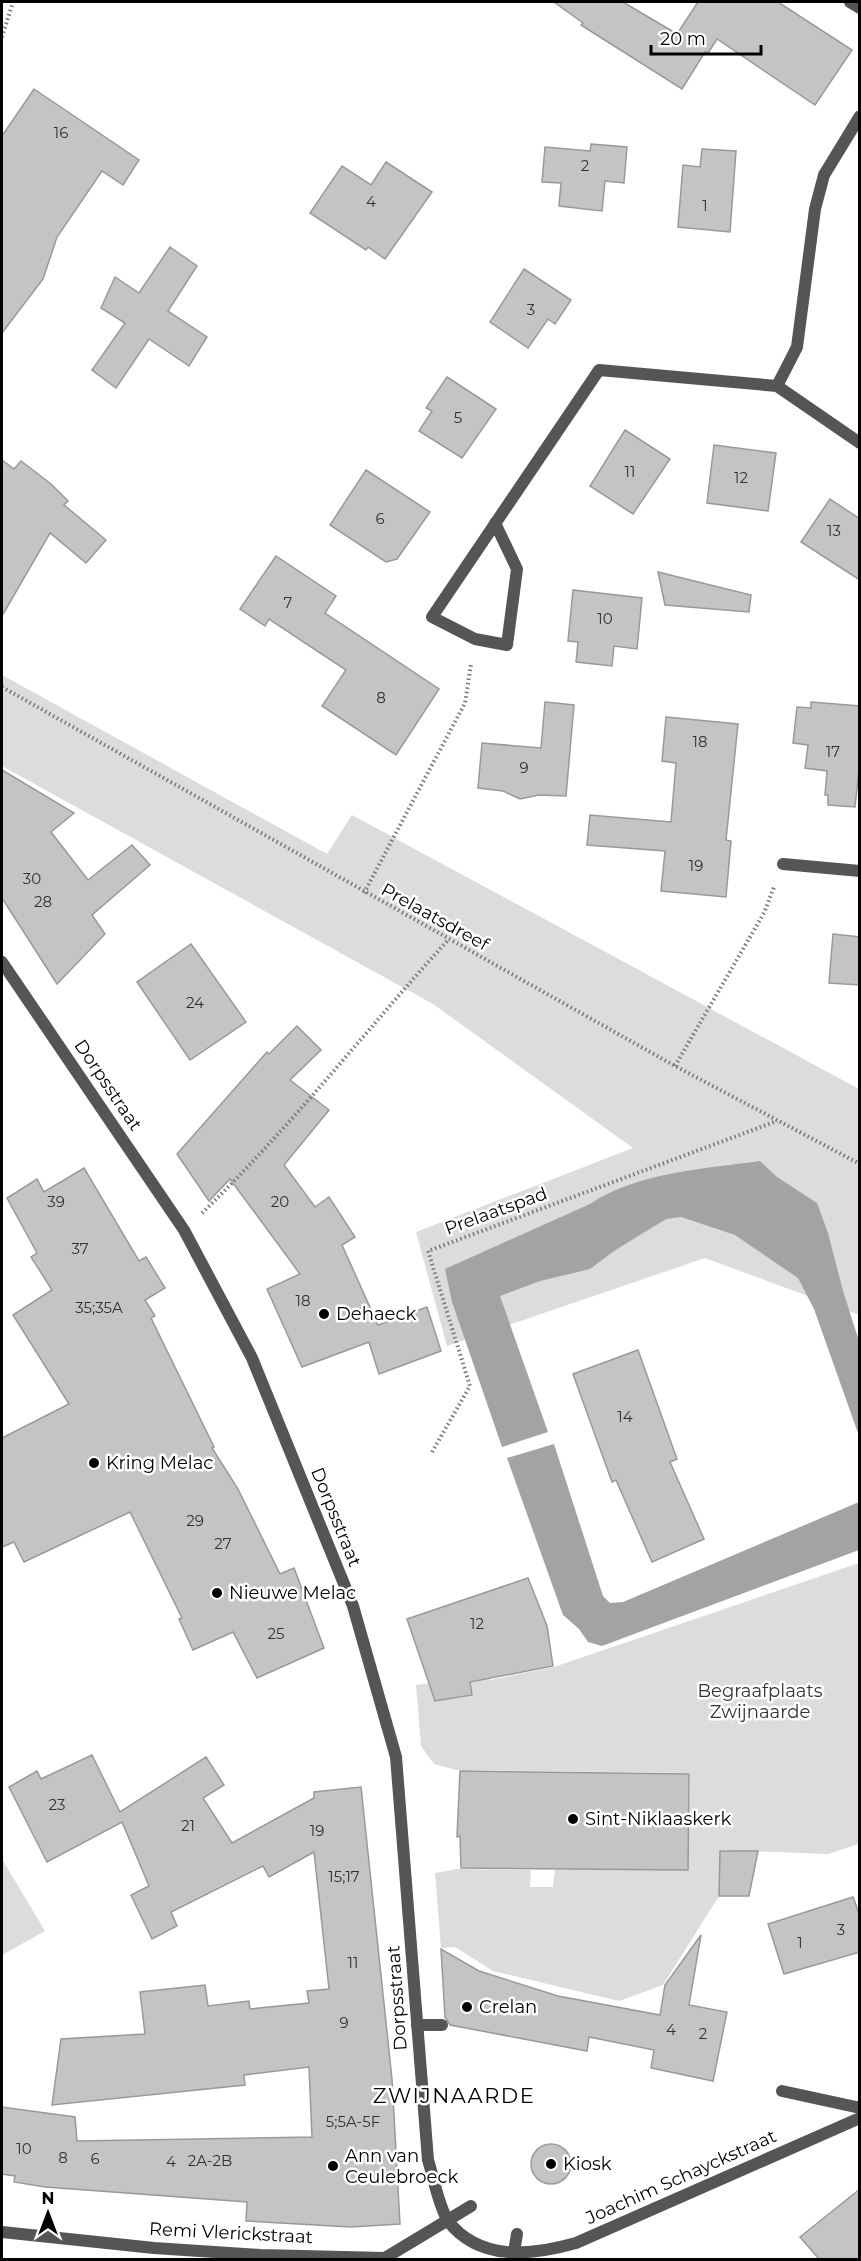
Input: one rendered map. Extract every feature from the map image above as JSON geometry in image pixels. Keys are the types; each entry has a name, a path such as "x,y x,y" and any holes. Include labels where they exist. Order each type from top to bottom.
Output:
{"street":[{"path":"850,2 860,8"},
{"path":"777,386 797,347 815,210 824,175 860,116"},
{"path":"495,523 517,569 507,645 476,639 432,617 495,523 599,370 777,386 860,443"},
{"path":"783,864 860,871"},
{"name":"Dorpsstraat","path":"2,962 184,1230 252,1358 353,1606 396,1757 428,2160 448,2220 464,2240 484,2252 513,2259"},
{"path":"417,2025 442,2025"},
{"path":"782,2091 860,2108"},
{"name":"Joachim Schayckstraat","path":"513,2259 576,2243 860,2118"},
{"name":"Remi Vlerickstraat","path":"2,2232 154,2248 260,2255 386,2258 471,2206"},
{"path":"513,2259 517,2234"}],"path":[{"path":"2,36 13,2"},
{"path":"364,893 465,703 476,639"},
{"name":"Prelaatsdreef","path":"2,687 364,893 675,1066 860,1164"},
{"path":"675,1066 764,913 783,864"},
{"path":"184,1230 253,1164 377,1017 448,939"},
{"name":"Prelaatspad","path":"432,1452 470,1386 428,1251 778,1121"}],"green space":[{"path":"2,675 327,854 352,815 859,1089 859,1315 705,1258 447,1346 416,1232 633,1148 433,1004 2,766"},
{"name":"Begraafplaats Zwijnaarde","path":"859,1563 859,1844 828,1854 720,1850 719,1896 663,1985 619,2001 493,1971 455,1947 441,1948 435,1873 458,1869 531,1870 530,1887 553,1887 555,1870 688,1870 690,1773 456,1770 434,1764 421,1746 416,1685 487,1676 490,1680 554,1667"},
{"path":"2,1859 45,1931 2,1955"}],"shaded area":[{"path":"760,1161 777,1177 817,1203 828,1233 859,1341 859,1436 814,1309 798,1278 735,1235 681,1217 666,1219 614,1251 590,1269 540,1281 500,1296 548,1432 502,1447 452,1302 445,1269 629,1185 650,1178"},
{"path":"554,1444 603,1596 610,1603 623,1602 859,1502 859,1550 602,1646 588,1642 579,1629 563,1615 507,1458"}],"building":[{"path":"554,2 623,2 677,34 698,2 778,2 852,50 815,105 717,39 708,53 705,52 682,89 581,25 583,23"},
{"path":"34,89 139,160 123,185 102,171 57,237 43,279 2,333 2,136"},
{"path":"591,144 627,147 624,183 605,181 602,211 559,206 561,183 542,182 545,147 590,151"},
{"path":"702,149 736,151 730,232 678,227 683,165 700,167"},
{"path":"386,162 432,192 385,259 368,247 366,250 310,213 342,166 371,185"},
{"path":"170,247 197,266 168,311 207,337 189,366 149,339 116,388 92,370 125,323 101,308 115,277 139,293"},
{"path":"524,269 571,300 555,324 548,319 528,348 490,322"},
{"path":"447,377 496,409 462,458 419,431 432,411 426,408"},
{"path":"625,430 670,459 633,514 590,486"},
{"path":"714,445 776,453 768,511 707,503"},
{"path":"2,460 14,469 21,461 51,484 68,501 64,505 106,540 86,563 50,533 2,616"},
{"path":"366,470 430,512 397,559 386,562 330,525"},
{"path":"830,499 860,519 860,580 801,542"},
{"path":"276,556 336,596 325,613 439,689 396,755 322,706 346,670 269,619 265,626 240,609"},
{"path":"658,572 751,595 749,612 665,605"},
{"path":"573,590 642,598 637,649 614,646 612,666 576,662 578,642 568,641"},
{"path":"545,702 574,705 566,796 539,795 520,799 503,791 478,788 482,743 541,748"},
{"path":"811,702 860,706 860,760 855,807 828,805 828,795 825,795 827,771 805,768 808,745 793,743 797,707 811,708"},
{"path":"666,717 738,724 726,840 731,841 726,897 661,891 665,851 587,845 590,815 671,822 676,763 662,761"},
{"path":"2,770 74,813 51,832 88,880 132,845 150,865 92,915 105,934 57,984 2,898"},
{"path":"833,934 860,937 860,985 829,983"},
{"path":"191,944 246,1022 190,1060 137,982"},
{"path":"297,1026 321,1050 290,1080 329,1110 284,1165 315,1207 329,1197 355,1237 342,1245 378,1325 427,1307 441,1351 379,1374 369,1342 302,1367 267,1289 300,1274 230,1179 209,1201 177,1154 267,1052 269,1054"},
{"path":"84,1168 139,1261 146,1257 165,1288 145,1300 155,1316 151,1318 214,1447 212,1448 238,1489 280,1574 294,1568 324,1648 257,1678 233,1632 193,1650 179,1619 182,1618 130,1512 24,1562 14,1542 2,1547 2,1438 69,1404 13,1315 52,1290 31,1257 37,1253 7,1198 37,1179 44,1192"},
{"path":"638,1350 677,1459 670,1462 704,1539 652,1562 616,1480 612,1482 573,1374"},
{"path":"528,1578 547,1626 553,1666 470,1682 472,1695 435,1701 407,1619"},
{"path":"92,1755 120,1812 206,1757 224,1785 203,1798 232,1843 314,1798 314,1792 361,1787 392,2079 400,2224 351,2227 246,2221 247,2202 45,2187 14,2182 15,2176 2,2174 2,2107 75,2117 77,2141 312,2137 309,2067 244,2075 245,2085 52,2105 61,2039 145,2034 140,1992 205,1985 208,2006 249,2001 250,2009 309,2003 307,1991 329,1989 314,1852 269,1877 263,1866 171,1912 177,1926 152,1939 131,1895 149,1886 122,1822 47,1862 9,1787 37,1771 41,1779"},
{"name":"Sint-Niklaaskerk","path":"460,1771 689,1774 688,1870 461,1868 460,1836 457,1837"},
{"path":"720,1851 758,1851 749,1896 719,1896"},
{"path":"853,1897 860,1916 860,1952 784,1974 768,1924"},
{"path":"701,1935 689,2005 727,2012 713,2081 651,2068 654,2050 589,2037 587,2051 450,2025 445,2017 441,1949 479,1971 558,1996 660,2015 665,1985"},
{"name":"Kiosk","path":"551,2144 565,2150 571,2164 565,2178 551,2184 537,2178 531,2164 537,2150"},
{"path":"860,2189 860,2259 819,2259 800,2237"}],"place":[{"name":"Dehaeck","path":"324,1314"},
{"name":"Kring Melac","path":"94,1463"},
{"name":"Nieuwe Melac","path":"217,1593"},
{"name":"Sint-Niklaaskerk","path":"573,1819"},
{"name":"Crelan","path":"467,2007"},
{"name":"Kiosk","path":"551,2164"},
{"name":"Ann van Ceulebroeck","path":"333,2166"}],"district":[{"name":"ZWIJNAARDE","path":"454,2096"}]}
